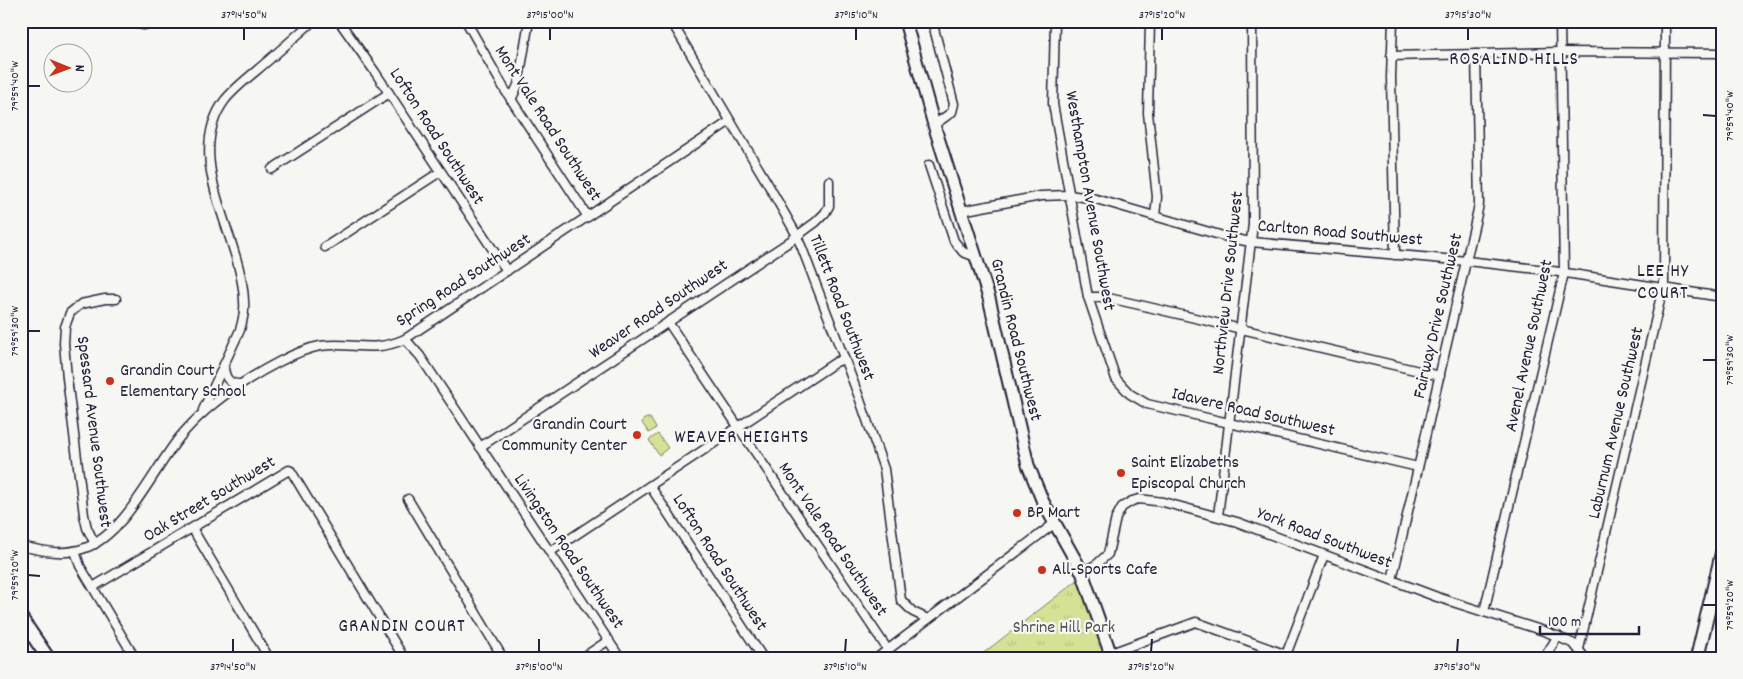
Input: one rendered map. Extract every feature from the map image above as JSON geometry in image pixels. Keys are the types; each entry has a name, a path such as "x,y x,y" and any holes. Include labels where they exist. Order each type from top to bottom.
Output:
{"main road":[{"path":"1697,658 1722,553"},
{"path":"21,618 48,658"}],"street":[{"path":"126,21 142,25 163,21"},
{"path":"201,414 240,330 244,316 244,301 239,273 211,173 208,153 210,132 219,110 233,90 313,21"},
{"name":"Lofton Road Southwest","path":"339,21 507,271"},
{"name":"Mont Vale Road Southwest","path":"466,21 511,100 588,217"},
{"path":"511,100 518,85 530,21"},
{"name":"Tillett Road Southwest","path":"671,21 797,236 884,469 901,600 913,612 928,619"},
{"name":"Grandin Road Southwest","path":"905,21 934,125 994,318 1028,465 1043,502 1082,572 1112,655"},
{"path":"932,21 954,104 952,112 934,125"},
{"name":"Westhampton Avenue Southwest","path":"1055,21 1053,104 1088,297 1106,354"},
{"path":"1150,21 1147,96 1157,197 1155,216"},
{"name":"Northview Drive Southwest","path":"1218,516 1254,205 1252,21"},
{"path":"1393,21 1391,56 1395,255"},
{"name":"Avenel Avenue Southwest","path":"1484,612 1564,273 1560,21"},
{"name":"Laburnum Avenue Southwest","path":"1579,649 1664,288 1665,21"},
{"path":"1391,56 1560,52 1722,54"},
{"name":"Fairway Drive Southwest","path":"1392,580 1479,204 1476,54"},
{"path":"272,169 389,93"},
{"name":"Spring Road Southwest","path":"21,546 47,551 75,551 95,544 107,536 124,519 162,461 179,438 201,414 242,384 311,348 329,345 386,346 405,339 730,121"},
{"path":"928,165 954,241 963,252 976,257"},
{"path":"325,247 440,172"},
{"name":"Weaver Road Southwest","path":"480,447 816,222 829,206 829,181"},
{"name":"Carlton Road Southwest","path":"961,211 1041,196 1069,195 1096,199 1230,238 1251,242 1467,261 1722,296"},
{"path":"1088,297 1104,297 1440,376"},
{"name":"Spessard Avenue Southwest","path":"95,544 90,536 84,515 67,378 64,337 68,318 75,308 93,301 116,299"},
{"name":"Mont Vale Road Southwest","path":"668,322 888,650"},
{"name":"Livingston Road Southwest","path":"405,339 420,356 446,394 620,658"},
{"name":"Idavere Road Southwest","path":"1106,354 1116,380 1140,401 1418,467"},
{"path":"550,552 836,362 844,359"},
{"path":"224,365 224,372 229,381 242,384"},
{"name":"Oak Street Southwest","path":"93,587 289,470 404,658"},
{"name":"Lofton Road Southwest","path":"650,486 763,658"},
{"path":"408,499 503,658"},
{"name":"York Road Southwest","path":"1082,572 1097,564 1108,554 1118,513 1127,504 1132,501 1145,500 1163,502 1218,516 1437,597 1558,636 1568,640 1579,649 1585,658"},
{"path":"877,658 1055,523"},
{"path":"192,528 269,658"},
{"path":"75,551 80,566 135,658"},
{"path":"1286,654 1324,555"},
{"path":"1112,655 1196,622 1295,658"},
{"path":"1544,658 1558,636"},
{"path":"582,658 609,640"}],"green space":[{"path":"647,418 650,418 656,428 649,433 642,423"},
{"path":"658,434 668,448 659,455 649,440"},
{"name":"Shrine Hill Park","path":"1079,579 1108,658 977,658"}],"place":[{"name":"Grandin Court Elementary School","path":"110,381"},
{"name":"Grandin Court Community Center","path":"637,435"},
{"name":"Saint Elizabeths Episcopal Church","path":"1121,473"},
{"name":"BP Mart","path":"1017,513"},
{"name":"All-Sports Cafe","path":"1042,570"}],"district":[{"name":"ROSALIND HILLS","path":"1514,60"},
{"name":"LEE HY COURT","path":"1663,283"},
{"name":"WEAVER HEIGHTS","path":"742,438"},
{"name":"GRANDIN COURT","path":"402,627"}]}
